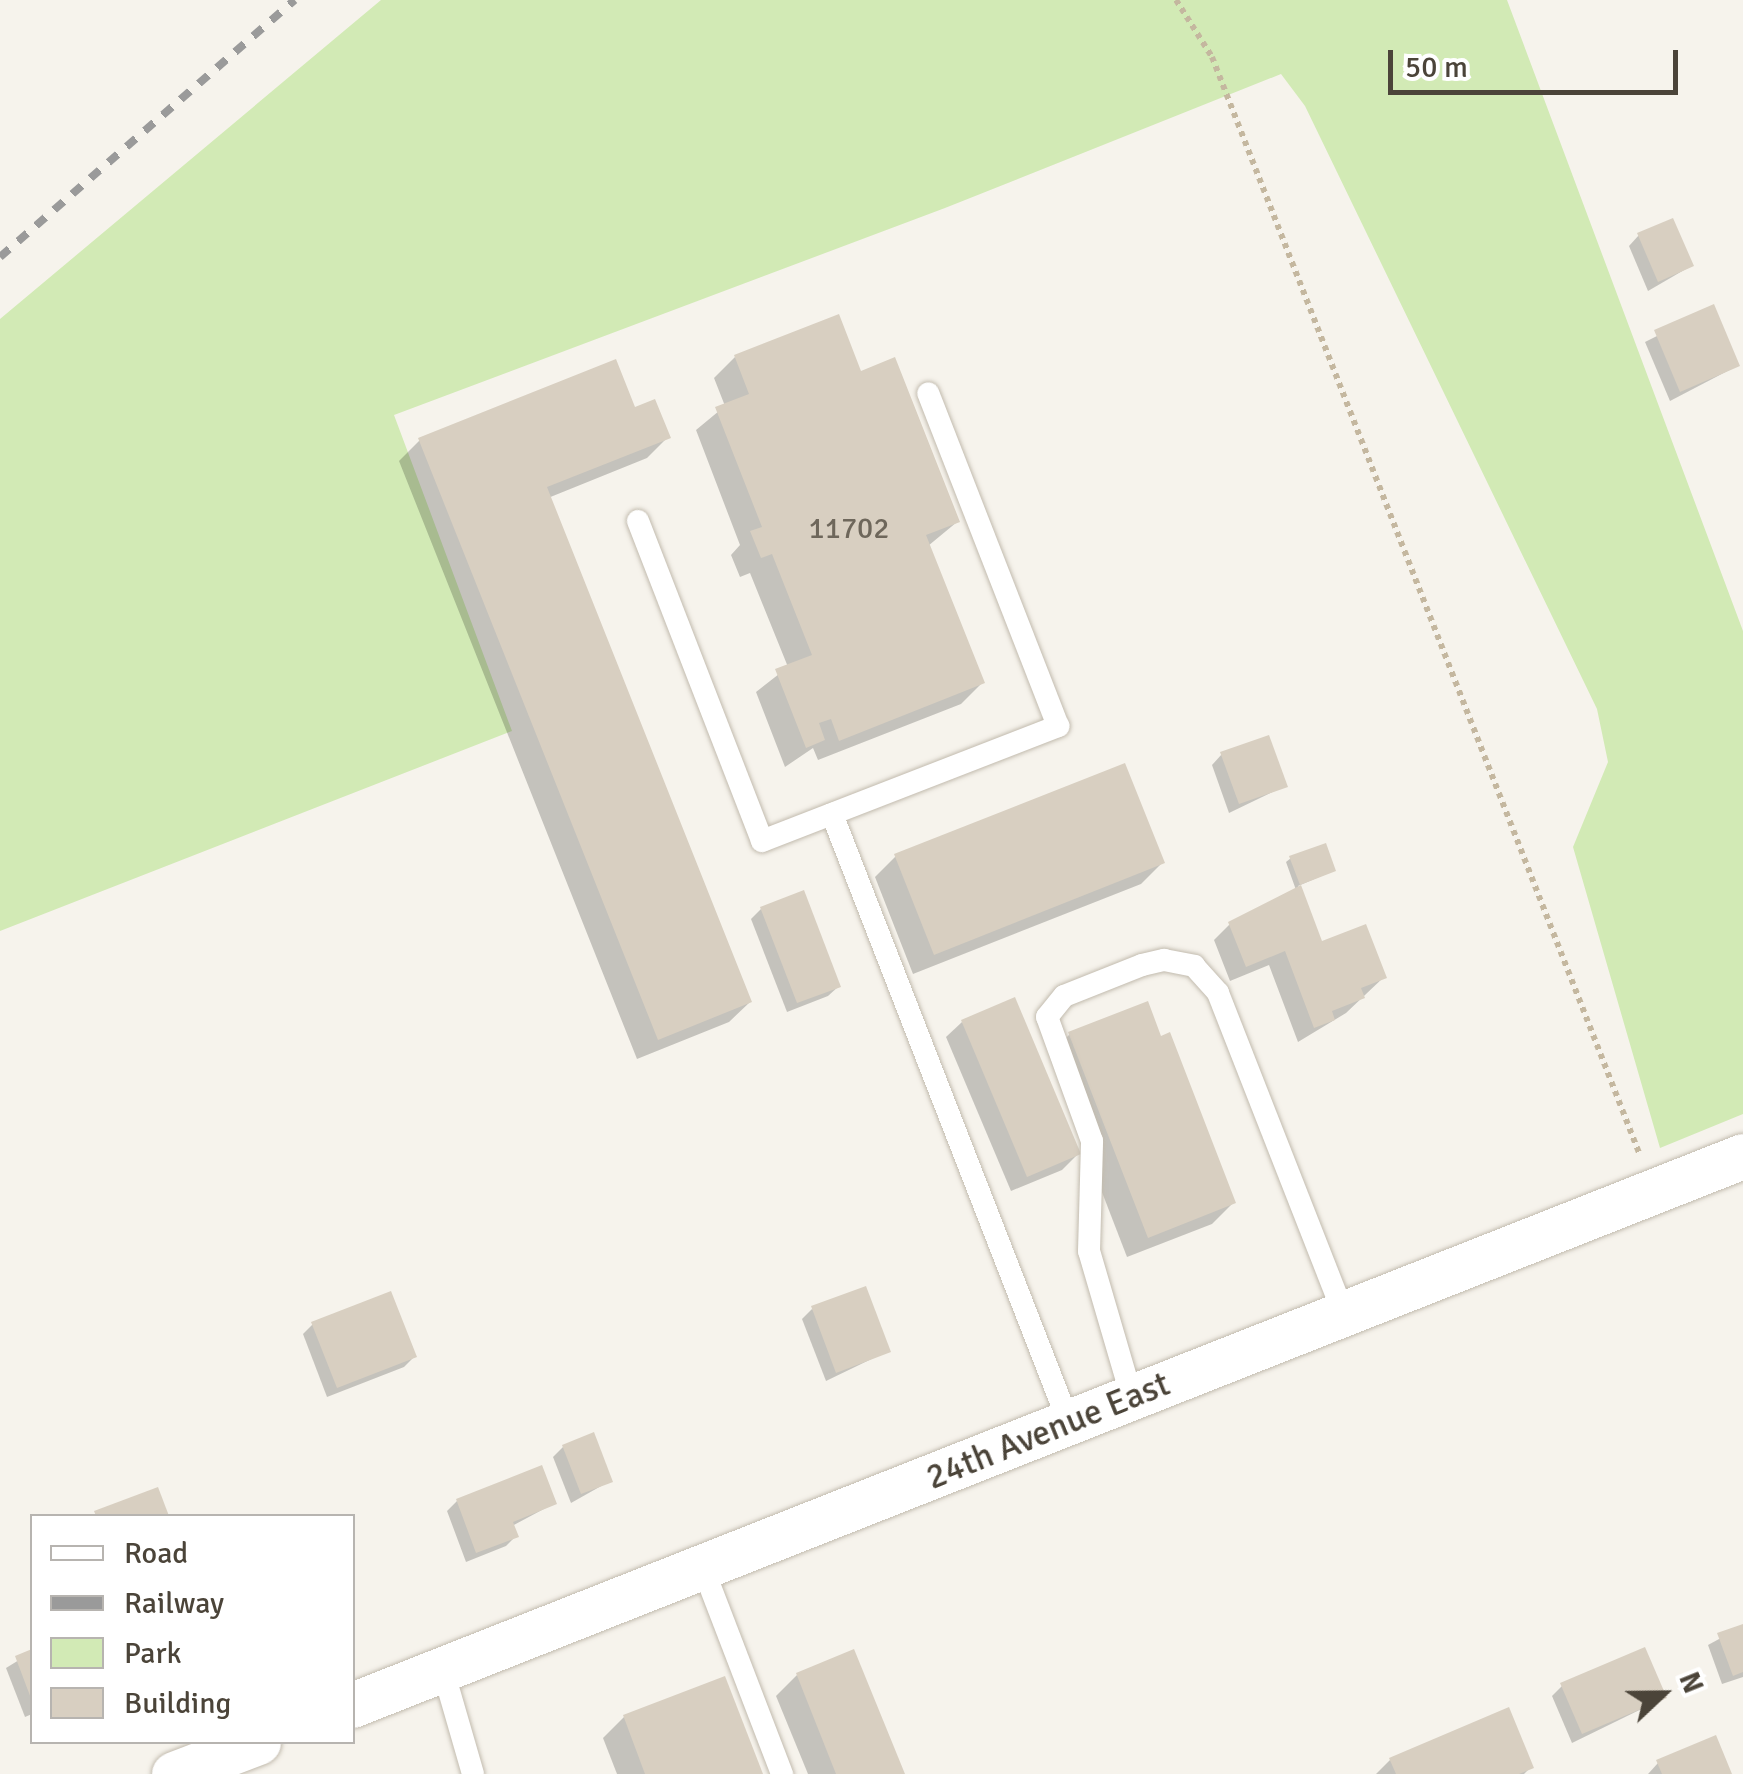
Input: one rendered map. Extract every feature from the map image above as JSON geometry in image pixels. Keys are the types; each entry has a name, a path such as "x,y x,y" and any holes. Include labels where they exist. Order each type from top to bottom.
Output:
{"street":[{"name":"24th Avenue East","path":"355,1704 1743,1156"},
{"path":"174,1774 253,1744"}],"lane":[{"path":"638,521 762,841 1058,726 928,392"},
{"path":"832,814 1069,1423"},
{"path":"1132,1398 1089,1252 1092,1141 1047,1017 1064,996 1164,960 1194,966 1218,993 1344,1314"},
{"path":"704,1568 782,1774"},
{"path":"443,1670 472,1774"}],"path":[{"path":"1176,0 1212,57 1654,1191"}],"green space":[{"path":"381,0 1507,0 1743,631 1743,1114 1660,1148 1573,847 1608,762 1597,709 1305,106 1281,74 945,208 394,415 512,731 0,931 0,319"}],"building":[{"path":"1673,218 1694,266 1658,282 1637,233"},
{"path":"1714,304 1740,366 1680,392 1654,330"},
{"path":"839,314 861,371 895,357 960,522 926,535 985,683 839,741 831,719 819,723 825,740 806,748 775,669 812,655 772,554 761,558 750,531 762,527 715,407 749,394 734,355"},
{"path":"616,359 635,407 655,399 671,438 547,487 752,1002 658,1040 418,438"},
{"path":"1269,735 1288,787 1239,804 1220,752"},
{"path":"1125,763 1165,863 934,955 894,854"},
{"path":"1326,843 1336,871 1300,885 1289,856"},
{"path":"1301,885 1322,941 1366,924 1387,978 1361,988 1365,998 1332,1011 1335,1020 1314,1028 1285,951 1246,967 1228,922"},
{"path":"804,890 841,987 797,1003 760,907"},
{"path":"1015,997 1081,1154 1027,1177 961,1020"},
{"path":"1148,1001 1161,1036 1170,1032 1236,1203 1148,1238 1068,1032"},
{"path":"866,1286 891,1352 836,1373 811,1306"},
{"path":"391,1291 417,1357 337,1388 311,1322"},
{"path":"594,1432 613,1482 581,1494 562,1445"},
{"path":"542,1465 557,1504 513,1522 519,1537 476,1553 456,1499"},
{"path":"158,1487 168,1514 95,1514 94,1511"},
{"path":"1743,1624 1743,1672 1733,1676 1717,1633"},
{"path":"1645,1647 1667,1698 1582,1734 1560,1683"},
{"path":"854,1649 905,1774 836,1774 796,1673"},
{"path":"30,1650 30,1696 15,1656"},
{"path":"725,1676 763,1774 645,1774 623,1715"},
{"path":"1509,1707 1534,1768 1519,1774 1396,1774 1389,1758"},
{"path":"1716,1735 1732,1774 1662,1774 1656,1760"}],"railway":[{"path":"0,257 295,0"}]}
